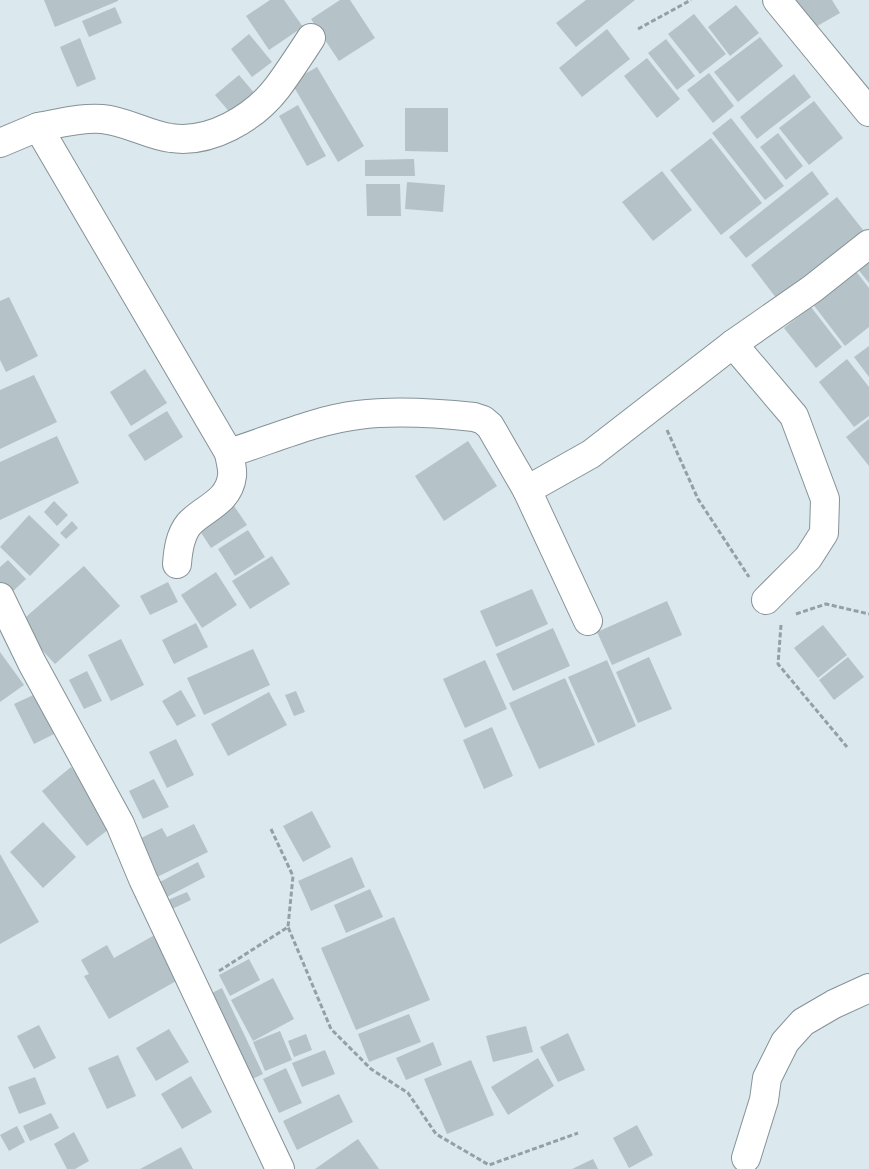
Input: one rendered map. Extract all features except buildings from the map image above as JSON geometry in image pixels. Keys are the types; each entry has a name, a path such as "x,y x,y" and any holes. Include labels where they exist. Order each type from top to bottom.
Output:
{"street":[{"path":"776,0 869,112"},
{"path":"0,143 38,127 101,119 171,138 190,139 208,135 229,127 276,90 311,38"},
{"path":"38,127 229,453 232,476 224,496 188,525 178,548 177,564"},
{"path":"527,490 591,454 733,344 812,289 869,244"},
{"path":"733,344 794,416 825,499 824,533 774,609"},
{"path":"229,453 328,421 358,415 390,412 474,417 483,420 490,426 527,490 588,621"},
{"path":"0,597 32,663 120,824 194,988 280,1169"},
{"path":"746,1158 764,1100 767,1078 785,1042 803,1022 834,1004 869,988"}],"path":[{"path":"638,29 691,0"},
{"path":"656,404 698,499 747,575 774,609 778,664 847,747"},
{"path":"774,609 826,604 869,614"},
{"path":"271,829 293,876 288,927 332,1029 371,1069 408,1093 436,1134 489,1165 578,1133"},
{"path":"194,988 288,927"}]}
